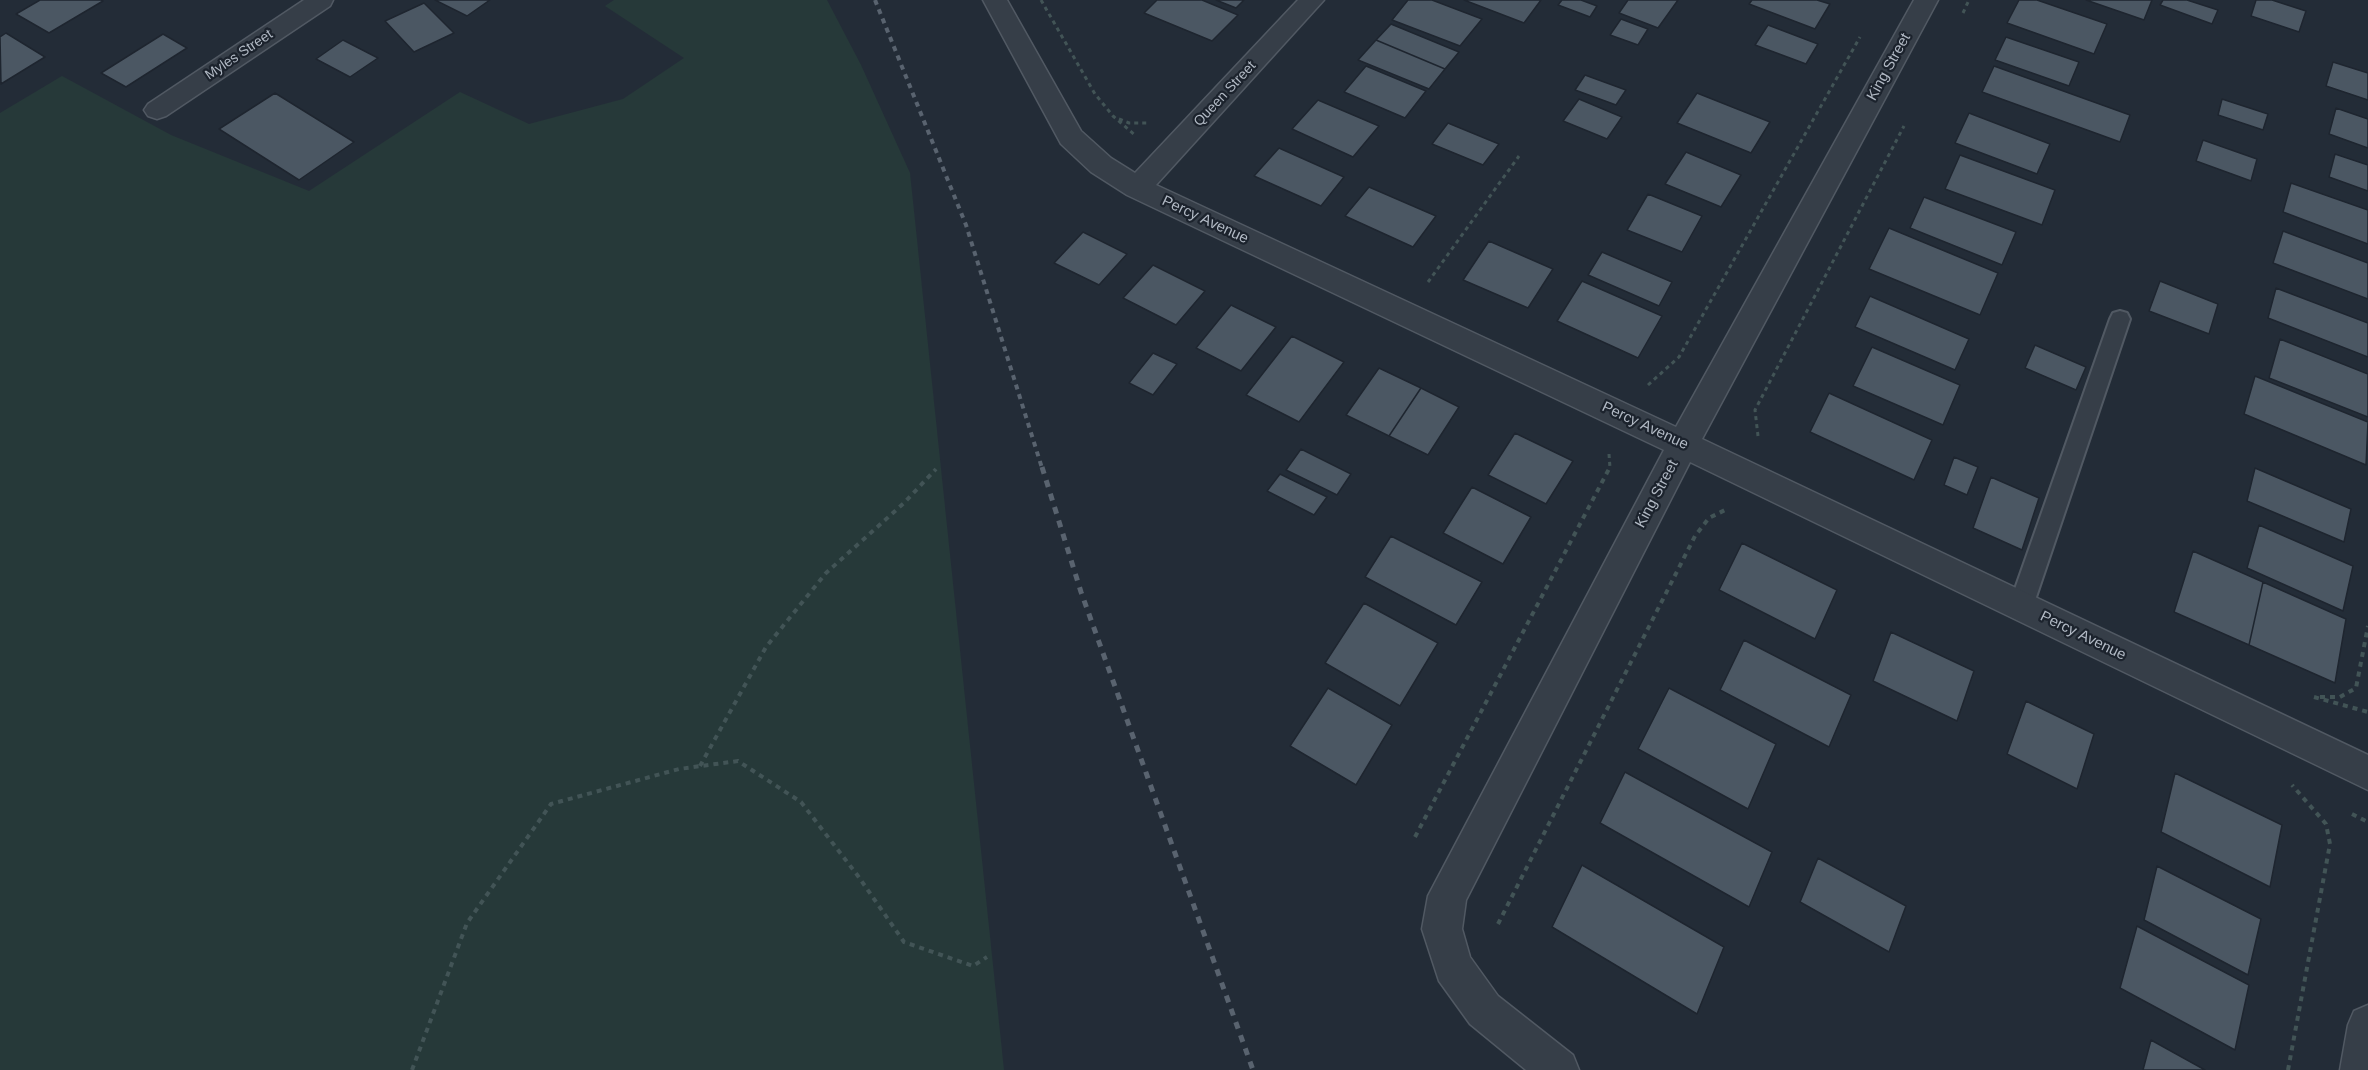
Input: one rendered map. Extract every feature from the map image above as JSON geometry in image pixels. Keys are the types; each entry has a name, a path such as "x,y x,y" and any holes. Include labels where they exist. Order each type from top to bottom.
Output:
{"street":[{"name":"Myles Street","path":"157,110 321,0"},
{"name":"Percy Avenue","path":"995,0 1071,137 1101,165 1137,188 1684,444 2368,773"},
{"name":"Queen Street","path":"1137,188 1312,0"},
{"name":"King Street","path":"1558,1070 1484,1010 1453,966 1442,928 1447,896 1684,444 1926,0"},
{"path":"2361,1070 2368,1025"}],"lane":[{"path":"2021,606 2120,319"}],"path":[{"path":"1406,314 1519,156"},
{"path":"699,766 766,647 826,573 904,503 936,469"},
{"path":"2313,697 2340,697 2355,688 2368,626"},
{"path":"412,1070 467,923 551,804 680,769 738,760 801,802 858,876 904,942 973,966 987,957"},
{"path":"2288,1070 2330,844 2326,824 2292,785"}],"shaded area":[{"path":"614,0 827,0 861,65 910,173 1004,1070 0,1070 0,113 62,76 171,135 309,191 460,92 529,124 623,99 684,58 605,6"}],"building":[{"path":"40,0 103,1 49,33 16,14"},
{"path":"435,0 490,0 467,16"},
{"path":"1157,0 1202,0 1238,15 1212,41 1144,13"},
{"path":"1216,0 1244,0 1236,8"},
{"path":"1408,0 1432,0 1482,19 1460,46 1392,20"},
{"path":"1464,0 1541,0 1524,23"},
{"path":"1562,0 1581,0 1597,6 1590,17 1558,5"},
{"path":"1628,0 1678,0 1658,28 1619,13"},
{"path":"1752,0 1817,0 1830,4 1815,29 1749,4"},
{"path":"2019,0 2037,0 2107,24 2094,54 2007,23"},
{"path":"2086,0 2152,0 2144,20"},
{"path":"2163,0 2187,0 2218,10 2212,24 2160,5"},
{"path":"2256,0 2272,0 2306,11 2299,32 2251,16"},
{"path":"424,3 454,33 414,52 385,21"},
{"path":"1621,19 1648,29 1638,45 1610,35"},
{"path":"1391,24 1459,52 1445,69 1376,40"},
{"path":"1768,25 1818,44 1806,64 1755,45"},
{"path":"6,33 45,57 1,84 0,37"},
{"path":"163,34 187,48 126,87 101,73"},
{"path":"2006,37 2079,62 2069,86 1995,60"},
{"path":"343,40 378,58 350,77 316,59"},
{"path":"1376,40 1445,69 1429,89 1358,60"},
{"path":"2333,62 2368,73 2368,100 2326,86"},
{"path":"1366,66 1426,91 1405,118 1344,92"},
{"path":"1994,66 2130,115 2120,142 1982,92"},
{"path":"1585,75 1626,90 1616,105 1575,90"},
{"path":"275,93 354,142 299,180 219,129"},
{"path":"1697,93 1770,122 1751,153 1677,123"},
{"path":"1579,99 1622,117 1607,139 1563,121"},
{"path":"2222,99 2268,114 2263,130 2218,115"},
{"path":"1318,100 1379,126 1353,157 1292,129"},
{"path":"2336,108 2368,119 2368,148 2329,134"},
{"path":"1969,113 2050,144 2037,174 1955,143"},
{"path":"1448,123 1499,144 1483,165 1432,144"},
{"path":"2203,140 2257,159 2251,181 2196,161"},
{"path":"1279,148 1344,177 1321,206 1254,176"},
{"path":"1686,152 1741,175 1721,207 1665,184"},
{"path":"2335,154 2368,165 2368,191 2329,177"},
{"path":"1960,155 2055,190 2042,225 1945,189"},
{"path":"2291,183 2368,210 2368,244 2283,212"},
{"path":"1369,187 1436,216 1413,247 1345,216"},
{"path":"1648,194 1702,216 1682,252 1627,230"},
{"path":"1924,197 2016,232 2002,265 1910,228"},
{"path":"1889,228 1998,273 1980,315 1869,269"},
{"path":"2283,231 2368,263 2368,299 2273,263"},
{"path":"1083,232 1127,254 1099,285 1054,263"},
{"path":"1489,241 1553,269 1528,308 1463,280"},
{"path":"1602,252 1672,282 1659,306 1588,275"},
{"path":"1153,265 1205,291 1176,325 1123,298"},
{"path":"1582,281 1662,316 1638,358 1557,321"},
{"path":"2160,281 2218,304 2209,334 2149,311"},
{"path":"2276,288 2368,323 2368,357 2268,318"},
{"path":"1870,296 1969,339 1955,370 1855,327"},
{"path":"1231,305 1276,327 1241,371 1196,348"},
{"path":"1292,336 1344,362 1299,422 1246,395"},
{"path":"2280,339 2368,374 2368,417 2269,378"},
{"path":"2035,345 2086,367 2076,390 2025,368"},
{"path":"1872,347 1960,385 1943,425 1853,386"},
{"path":"1153,353 1177,364 1153,395 1129,383"},
{"path":"1379,368 1421,388 1389,436 1346,415"},
{"path":"2255,376 2368,422 2366,465 2244,414"},
{"path":"1421,388 1459,407 1428,455 1389,436"},
{"path":"1829,393 1932,440 1914,480 1810,432"},
{"path":"1515,433 1573,461 1546,504 1488,475"},
{"path":"1301,449 1351,474 1337,495 1286,470"},
{"path":"1954,457 1978,467 1967,495 1944,485"},
{"path":"2255,468 2351,509 2344,542 2247,501"},
{"path":"1280,474 1327,497 1314,515 1267,491"},
{"path":"1991,477 2039,498 2022,550 1973,528"},
{"path":"1472,487 1531,517 1503,564 1443,533"},
{"path":"2259,525 2353,566 2343,611 2247,568"},
{"path":"1391,536 1482,582 1456,625 1365,577"},
{"path":"1742,543 1837,590 1815,639 1719,590"},
{"path":"2193,551 2263,582 2249,645 2174,612"},
{"path":"2263,582 2346,619 2335,683 2249,645"},
{"path":"1364,603 1438,643 1400,706 1325,663"},
{"path":"1891,632 1974,671 1957,721 1873,681"},
{"path":"1744,640 1851,695 1829,747 1720,690"},
{"path":"1328,688 1392,725 1356,785 1290,746"},
{"path":"1669,688 1776,744 1748,809 1638,749"},
{"path":"2026,701 2094,734 2077,789 2007,754"},
{"path":"1625,772 1772,852 1749,907 1600,823"},
{"path":"2175,773 2282,825 2270,887 2161,832"},
{"path":"1818,858 1906,906 1889,952 1800,902"},
{"path":"1582,865 1724,947 1697,1014 1552,927"},
{"path":"2157,866 2261,919 2248,975 2144,920"},
{"path":"2137,926 2249,985 2235,1050 2120,988"},
{"path":"2151,1040 2205,1070 2143,1070"}],"railway":[{"path":"875,0 966,225 1042,468"},
{"path":"1042,467 1081,592 1253,1070"}]}
